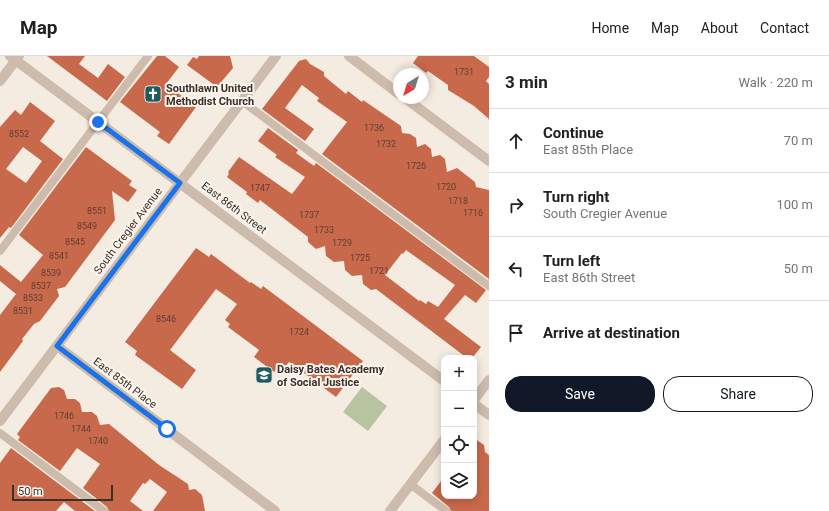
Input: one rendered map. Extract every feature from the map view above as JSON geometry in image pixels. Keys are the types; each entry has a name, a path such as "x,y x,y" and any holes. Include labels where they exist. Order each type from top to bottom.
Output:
{"street":[{"name":"South Cregier Avenue","path":"0,421 276,56"},
{"path":"349,56 393,89"},
{"name":"East 86th Street","path":"15,58 98,122 441,379"},
{"path":"0,81 15,58"},
{"path":"413,104 489,161"},
{"name":"East 85th Place","path":"57,346 275,511"},
{"path":"477,396 489,380"},
{"path":"477,406 489,415"},
{"path":"390,511 441,444"}],"lane":[{"path":"0,251 148,56"},
{"path":"242,102 489,286"},
{"path":"0,433 104,511"},
{"path":"410,484 446,511"}],"green space":[{"path":"362,387 387,406 368,431 343,412"}],"building":[{"path":"47,56 85,56 79,64 98,78 108,64 125,77 107,101"},
{"name":"Southlawn United Methodist Church","path":"157,56 165,56 179,67 166,84 196,107 169,144 157,136 160,132 120,102"},
{"path":"199,56 230,56 233,68 217,87 187,65 193,57 197,59"},
{"path":"418,56 474,56 489,67 489,77 486,81 489,84 489,119 474,106 448,90 448,85 429,72 429,68 420,68 413,63"},
{"path":"306,59 310,64 324,72 324,76 346,94 348,91 362,102 363,100 401,126 402,133 410,134 416,138 417,147 425,144 431,149 432,157 440,155 445,159 447,172 457,168 475,182 476,187 489,190 489,279 322,154 347,122 317,101 319,98 302,85 285,108 314,129 305,141 262,109 299,61"},
{"path":"30,102 55,121 40,141 63,159 11,228 9,227 0,238 0,127 15,110 21,115","holes":["23,147 42,161 26,183 6,169"]},
{"path":"268,128 298,150 296,153 314,166 316,163 486,290 476,303 465,295 444,319 481,347 474,355 463,355 376,289 371,290 363,284 362,275 352,276 345,270 344,261 334,262 326,256 325,246 316,249 308,242 308,237 260,200 258,203 246,194 247,192 227,177 229,174 228,172 239,157 292,194 305,177 275,157 277,155 258,141","holes":["406,250 455,285 438,307 428,301 426,304 420,300 419,301 385,275"]},
{"path":"86,147 132,181 129,185 137,190 128,202 112,191 115,220 65,287 57,289 59,296 40,321 34,324 22,339 23,341 0,372 0,315 16,294 0,281 0,265 21,282 43,255 19,235"},
{"path":"196,248 209,257 211,254 250,283 251,282 261,289 263,286 363,361 336,397 289,362 282,371 277,368 274,372 254,357 259,350 228,327 230,324 225,320 237,304 216,289 170,350 196,370 182,389 135,355 137,351 125,342"},
{"path":"59,387 64,390 67,399 75,399 80,403 82,412 92,412 97,416 100,425 109,424 159,465 188,484 189,490 195,489 202,495 205,511 153,511 167,492 150,479 145,484 143,483 130,501 143,511 109,511 107,507 83,488 100,464 77,448 60,471 18,440 20,437 17,434 51,388"},
{"path":"477,440 484,445 485,452 489,455 489,511 451,511 449,507 432,493 441,481 441,499 477,499"},
{"path":"11,448 95,511 75,511 64,502 56,511 0,511 0,463"}],"place":[{"name":"Southlawn United Methodist Church","path":"153,94"},
{"name":"Daisy Bates Academy of Social Justice","path":"264,375"}],"route":[{"path":"98,122 180,183 57,346 167,429"}]}
